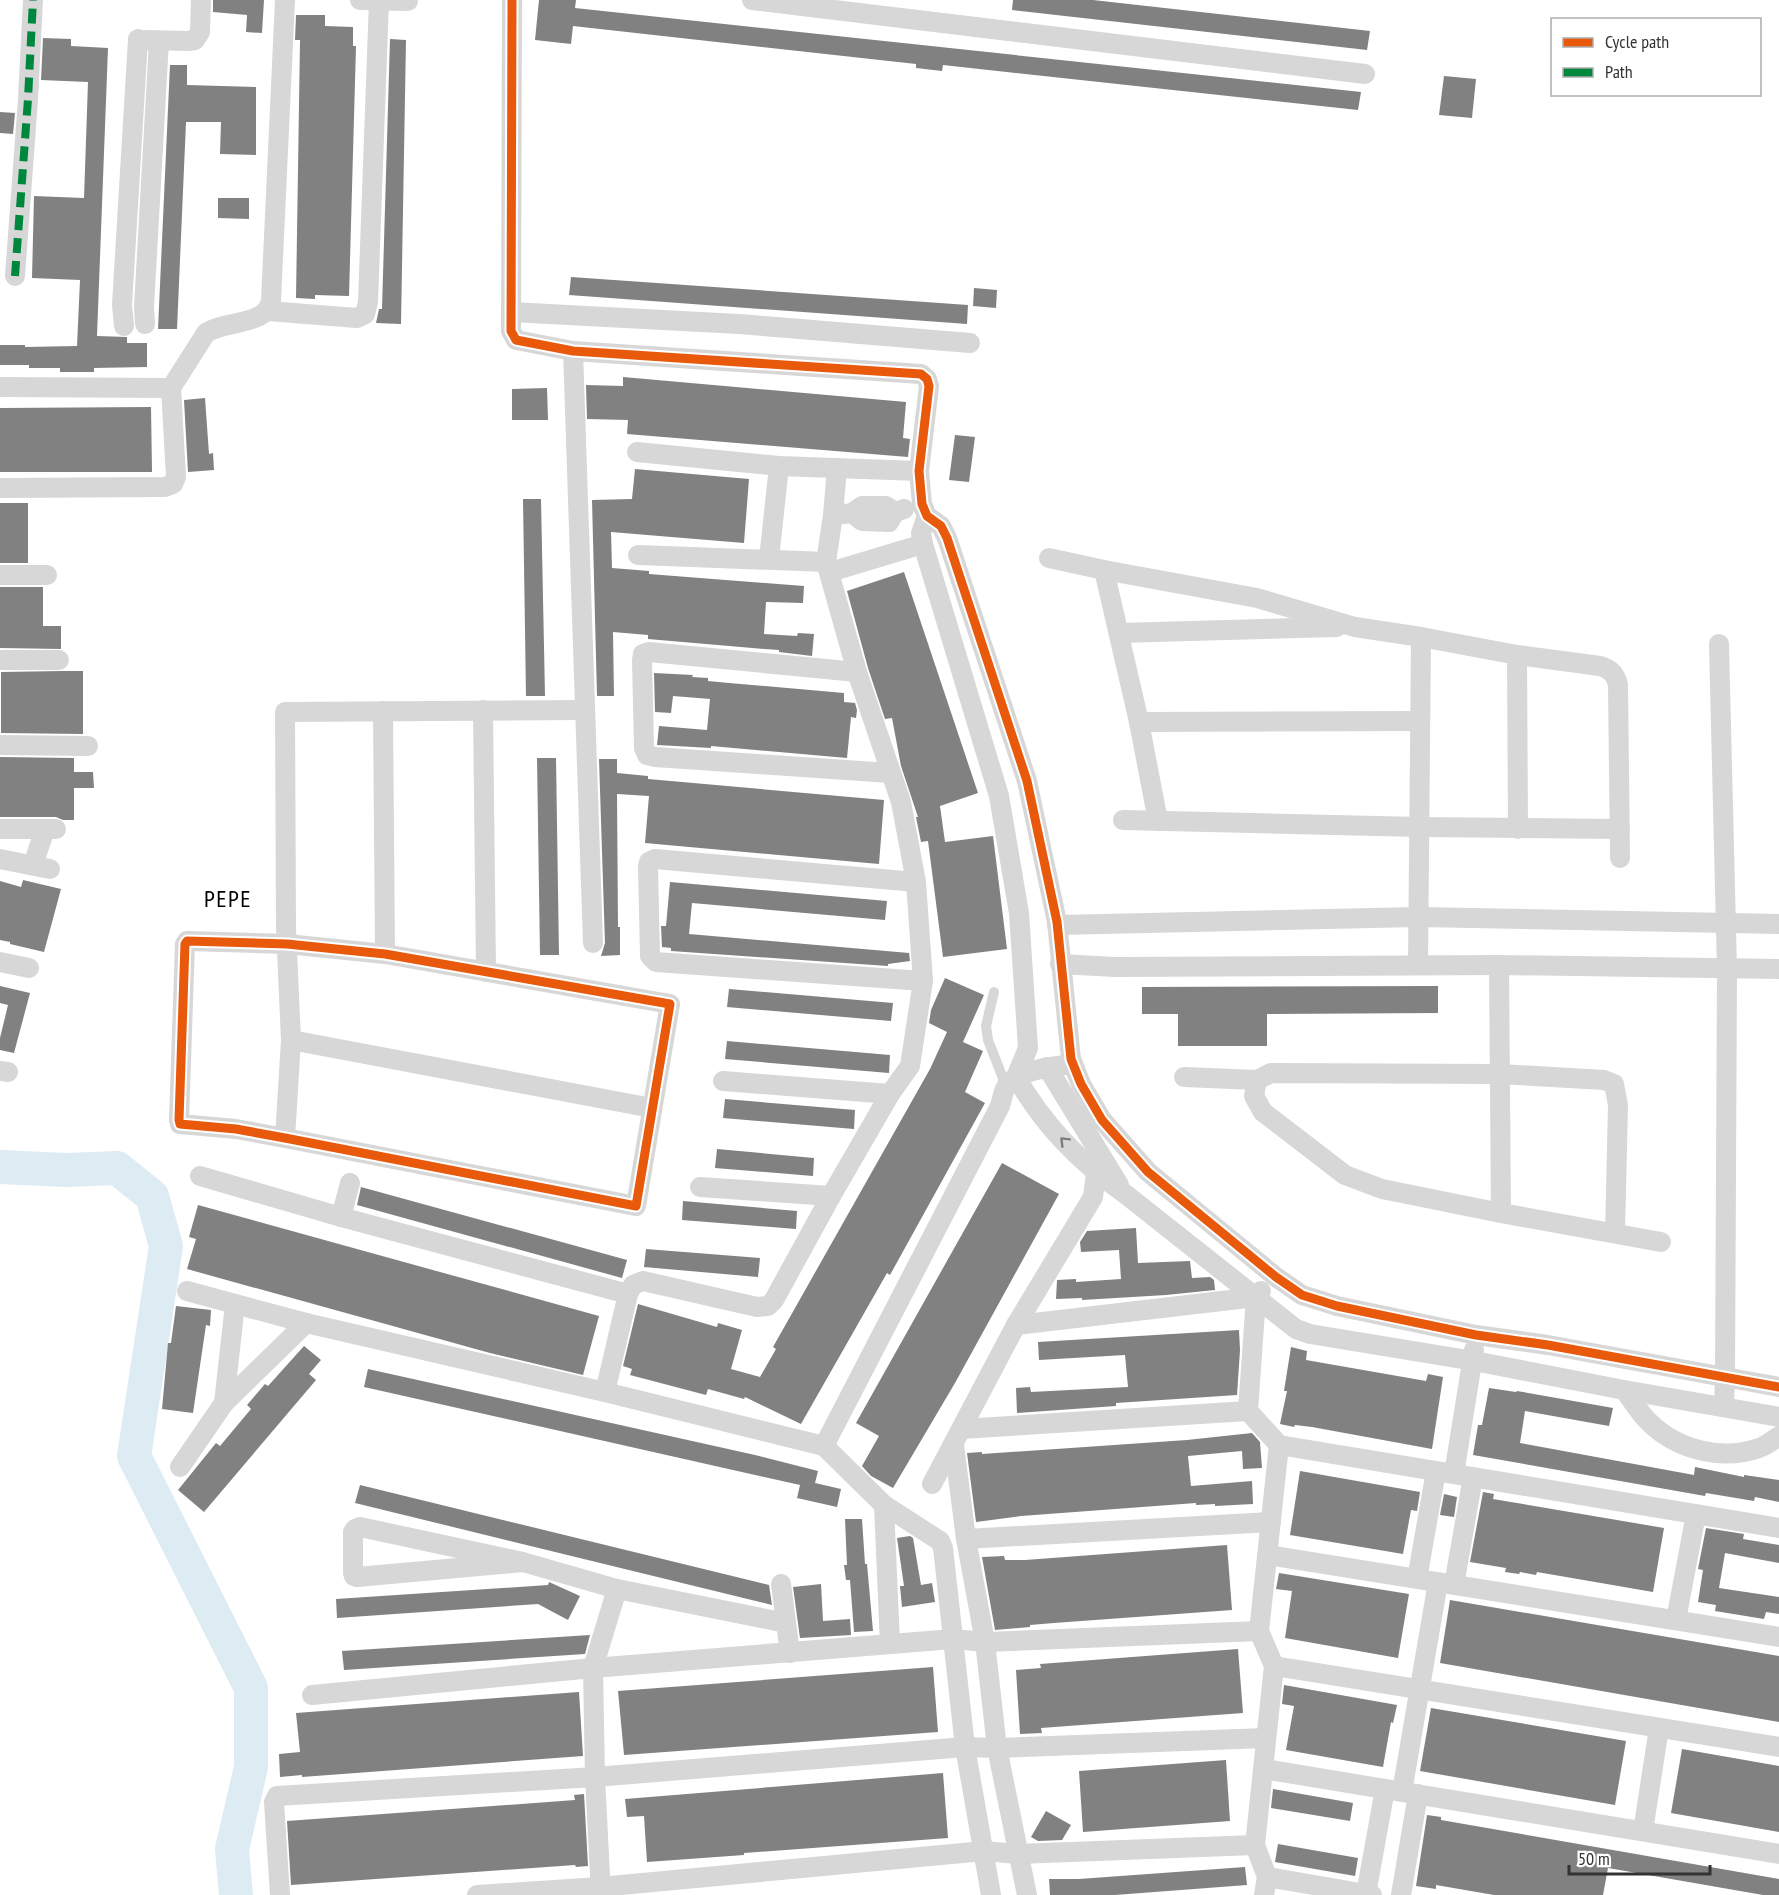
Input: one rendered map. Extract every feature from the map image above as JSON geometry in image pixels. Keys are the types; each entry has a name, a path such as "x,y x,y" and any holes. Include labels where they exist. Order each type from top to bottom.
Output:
{"street":[{"path":"15,276 33,0"},
{"path":"124,326 122,305 131,38 195,40 200,32 201,0"},
{"path":"0,488 165,487 173,484 176,477 171,387 206,333 213,328 261,316 268,311 271,301 285,0"},
{"path":"360,0 408,1"},
{"path":"268,311 357,318 365,314 368,302 379,0"},
{"path":"512,0 511,331 516,340 573,351 921,374 927,379 919,471 925,510 921,532 1001,807 1019,913 1028,1048 824,1446"},
{"path":"752,0 1365,74"},
{"path":"122,305 144,316 159,40"},
{"path":"511,312 738,324 970,343"},
{"path":"573,351 592,943"},
{"path":"0,387 171,387"},
{"path":"637,452 778,466 919,471"},
{"path":"769,559 778,466"},
{"path":"605,1392 628,1294 633,1285 643,1281 757,1307 768,1306 774,1300 831,1196 890,1094 909,1066 923,981 916,882 901,802 857,672 828,567 842,514 837,468"},
{"path":"842,514 862,521 889,522 895,512 925,510 941,526 947,538 1027,782 1057,925 1073,1064 1080,1084 1102,1120 1148,1172 1276,1277 1302,1295 1337,1306 1476,1335 1548,1345 1779,1387"},
{"path":"638,555 769,559 828,567 923,544"},
{"path":"1049,558 1257,598 1355,627 1607,668 1617,678 1620,858"},
{"path":"1104,570 1139,722 1158,821"},
{"path":"0,575 47,575"},
{"path":"1119,633 1355,627"},
{"path":"1418,965 1421,637"},
{"path":"1719,644 1727,969 1724,1406"},
{"path":"857,672 649,652 644,654 644,748 647,755 655,757 890,773"},
{"path":"1517,655 1518,829"},
{"path":"0,660 59,660"},
{"path":"483,710 486,972"},
{"path":"285,1138 291,1040 287,944 285,712 585,710"},
{"path":"383,711 385,954"},
{"path":"1139,722 1420,721"},
{"path":"0,744 88,746"},
{"path":"1123,820 1518,829 1620,829"},
{"path":"0,829 51,829 41,867 0,858"},
{"path":"916,882 655,860 649,862 648,867 650,956 656,962 923,981"},
{"path":"1057,925 1418,917 1779,924"},
{"path":"187,941 287,944 385,954 486,972 670,1004 636,1206 236,1129 180,1124 184,944 187,941"},
{"path":"0,962 28,968"},
{"path":"1060,964 1115,967 1499,965 1779,969"},
{"path":"1499,965 1501,1213"},
{"path":"291,1040 652,1108"},
{"path":"1011,1081 1047,1067 1073,1064"},
{"path":"1047,1067 1124,1193"},
{"path":"1184,1077 1257,1080 1271,1073 1500,1074 1604,1080 1614,1084 1618,1105 1615,1233"},
{"path":"1257,1080 1254,1096 1263,1112 1345,1175 1382,1189 1661,1242"},
{"path":"1011,1081 1095,1173 1124,1193 1296,1329 1310,1334 1779,1416"},
{"path":"723,1082 890,1094"},
{"path":"932,1484 1016,1324 1093,1197 1095,1173"},
{"path":"200,1176 341,1217 628,1294"},
{"path":"341,1217 350,1183"},
{"path":"700,1187 831,1196"},
{"path":"1082,1215 1124,1193"},
{"path":"1016,1324 1256,1297 1276,1277"},
{"path":"187,1291 306,1323 605,1392 824,1446 884,1505 939,1541 943,1548 965,1747 991,1895"},
{"path":"1256,1297 1248,1411 1279,1445 1779,1528"},
{"path":"224,1403 235,1304"},
{"path":"180,1467 224,1403 306,1323"},
{"path":"1279,1445 1259,1631 1274,1666 1255,1845 1266,1886 1369,1894 1402,1792 1419,1689 1446,1583 1454,1474 1474,1361 1476,1335"},
{"path":"1624,1390 1649,1422 1667,1437 1695,1450 1729,1453 1760,1448 1779,1436"},
{"path":"957,1437 1248,1411"},
{"path":"957,1437 966,1539 985,1642 997,1748 1027,1895"},
{"path":"1417,1579 1454,1474"},
{"path":"884,1505 890,1644"},
{"path":"1676,1620 1696,1514"},
{"path":"966,1539 1271,1522"},
{"path":"523,1562 357,1577 353,1573 353,1532 360,1527 523,1562 617,1589 786,1623"},
{"path":"1268,1555 1779,1637"},
{"path":"781,1584 790,1653"},
{"path":"601,1891 592,1668 617,1589"},
{"path":"312,1695 592,1668 953,1639 985,1642 1259,1631"},
{"path":"1274,1666 1779,1747"},
{"path":"1643,1831 1659,1728"},
{"path":"280,1895 274,1802 277,1796 595,1777 965,1747 997,1748 1266,1738"},
{"path":"1264,1769 1779,1854"},
{"path":"1401,1895 1402,1792"},
{"path":"477,1895 601,1891 984,1851 1018,1854 1255,1845"}],"lane":[{"path":"994,992 986,1026 988,1040 1011,1081"}],"building":[{"path":"213,0 264,0 262,33 246,32 247,15 213,12"},
{"path":"539,0 576,0 575,8 1361,92 1358,110 943,65 942,71 916,68 916,64 573,26 571,44 535,40"},
{"path":"1013,0 1093,0 1370,31 1367,50 1012,10"},
{"path":"296,15 325,15 325,26 353,27 353,46 356,46 349,296 315,295 315,299 296,298 300,40 295,40"},
{"path":"43,38 71,39 71,46 108,48 97,336 127,337 127,343 147,343 147,367 94,368 94,372 60,372 60,368 0,365 0,345 77,346 80,280 32,278 34,196 84,198 88,82 41,80"},
{"path":"390,39 406,40 401,324 376,323 379,309 382,309"},
{"path":"170,65 187,65 187,85 256,87 256,155 220,154 221,122 186,122 177,329 158,329"},
{"path":"1444,76 1476,79 1472,118 1439,115"},
{"path":"0,112 15,113 13,134 0,133"},
{"path":"218,198 249,198 249,219 218,218"},
{"path":"571,277 968,305 967,324 569,295"},
{"path":"974,288 997,290 996,308 973,306"},
{"path":"623,377 906,402 903,438 910,439 908,457 627,434 628,420 587,419 586,385 623,386"},
{"path":"547,388 548,420 512,420 512,389"},
{"path":"205,398 209,454 213,453 214,470 188,472 184,400"},
{"path":"151,407 152,472 0,472 0,408"},
{"path":"955,435 975,437 969,482 949,480"},
{"path":"635,469 749,479 744,543 611,532 612,568 649,571 649,574 804,586 803,603 766,602 764,634 797,636 798,633 814,634 812,656 779,652 779,650 648,639 648,635 613,632 614,696 597,696 592,500 632,499"},
{"path":"523,499 541,499 545,696 526,696"},
{"path":"0,503 28,503 28,563 0,563"},
{"path":"904,572 978,793 940,806 945,842 993,836 1007,949 943,957 928,841 921,842 916,817 918,817 901,766 892,718 885,719 847,591"},
{"path":"0,587 43,587 43,626 61,626 61,649 0,648"},
{"path":"83,671 83,734 1,733 1,672"},
{"path":"654,673 693,675 692,677 708,678 708,681 844,693 844,702 855,703 857,710 856,718 851,717 847,758 711,746 711,748 657,745 659,726 707,730 710,699 673,696 671,713 655,712"},
{"path":"0,757 74,758 74,772 93,772 94,788 74,788 74,820 63,820 56,817 0,817"},
{"path":"537,758 556,758 559,955 540,955"},
{"path":"599,759 617,759 617,773 648,776 648,779 884,800 879,864 645,843 649,796 617,794 620,955 601,956 605,943"},
{"path":"23,880 61,889 44,952 0,940 0,881 21,887"},
{"path":"670,882 887,901 885,920 692,903 689,934 909,953 910,961 888,964 888,966 671,951 671,948 662,947 661,926 666,926"},
{"path":"945,978 984,995 963,1042 983,1051 965,1092 985,1103 890,1275 887,1273 801,1424 745,1397 744,1399 708,1389 706,1395 630,1375 632,1369 623,1366 638,1304 717,1327 718,1323 742,1330 731,1369 760,1377 776,1349 773,1347 930,1069 947,1032 929,1023 931,1010"},
{"path":"0,986 30,993 14,1053 0,1050 0,1038 8,1005 0,1003"},
{"path":"1438,986 1438,1013 1267,1014 1267,1046 1178,1046 1178,1014 1142,1014 1142,987"},
{"path":"729,989 893,1003 891,1021 727,1007"},
{"path":"727,1041 890,1055 889,1073 725,1059"},
{"path":"725,1099 855,1110 854,1129 723,1118"},
{"path":"717,1149 814,1158 813,1176 715,1168"},
{"path":"1002,1163 1059,1194 955,1383 893,1488 871,1476 862,1466 879,1436 856,1423"},
{"path":"361,1187 627,1260 622,1278 357,1205"},
{"path":"683,1201 797,1211 796,1229 682,1220"},
{"path":"198,1205 599,1316 583,1375 490,1353 187,1269 196,1239 189,1237"},
{"path":"1136,1228 1138,1263 1190,1261 1192,1278 1210,1277 1214,1280 1215,1290 1082,1300 1082,1298 1056,1299 1057,1280 1076,1279 1076,1282 1121,1279 1119,1250 1081,1252 1080,1242 1087,1231"},
{"path":"646,1249 760,1258 758,1277 644,1267"},
{"path":"176,1306 211,1310 210,1326 206,1325 193,1413 162,1409 168,1343 171,1343"},
{"path":"1239,1330 1237,1395 1116,1403 1116,1406 1017,1413 1016,1388 1030,1387 1031,1392 1128,1387 1125,1355 1039,1360 1038,1342"},
{"path":"304,1346 321,1360 309,1374 316,1380 204,1512 178,1490 216,1443 220,1446 251,1409 247,1405 265,1384 268,1386"},
{"path":"1291,1347 1307,1351 1306,1360 1426,1381 1428,1374 1443,1377 1432,1449 1312,1427 1280,1424 1287,1391 1284,1391"},
{"path":"368,1369 818,1471 815,1483 841,1489 837,1507 797,1498 800,1485 364,1387"},
{"path":"1489,1388 1613,1408 1609,1426 1525,1411 1520,1443 1694,1475 1695,1467 1744,1477 1744,1475 1779,1480 1779,1502 1755,1497 1754,1501 1706,1493 1705,1496 1473,1455 1478,1425 1482,1425"},
{"path":"1252,1433 1260,1442 1262,1468 1243,1469 1242,1451 1188,1456 1191,1486 1252,1481 1253,1504 1215,1506 1215,1504 1196,1505 1196,1503 1021,1516 976,1522 967,1453 982,1452 982,1454 1187,1440"},
{"path":"1300,1471 1420,1492 1417,1511 1411,1510 1403,1554 1290,1535"},
{"path":"360,1485 769,1585 772,1605 355,1503"},
{"path":"1483,1492 1494,1494 1493,1499 1664,1528 1653,1592 1537,1572 1536,1575 1505,1572 1506,1568 1470,1562"},
{"path":"1444,1494 1457,1497 1454,1517 1440,1515"},
{"path":"845,1519 862,1519 873,1631 854,1632 850,1580 846,1580 844,1565 847,1565"},
{"path":"1706,1528 1744,1534 1743,1539 1779,1545 1779,1563 1725,1553 1719,1588 1779,1597 1779,1614 1766,1612 1764,1619 1715,1611 1716,1605 1698,1602 1703,1570 1698,1569"},
{"path":"910,1536 913,1538 921,1585 932,1583 935,1602 902,1607 900,1586 904,1586 897,1538"},
{"path":"1227,1545 1232,1610 1030,1625 1030,1627 995,1630 982,1557 1004,1556 1005,1560 1025,1560"},
{"path":"1279,1573 1409,1594 1398,1658 1285,1638 1292,1591 1276,1589"},
{"path":"549,1582 580,1596 568,1620 538,1604 337,1618 336,1599 548,1585"},
{"path":"821,1584 823,1621 850,1619 851,1635 800,1638 793,1587"},
{"path":"1450,1600 1779,1656 1779,1722 1440,1663"},
{"path":"590,1635 585,1654 344,1670 342,1651"},
{"path":"1238,1649 1243,1713 1041,1728 1042,1733 1020,1734 1016,1670 1041,1668 1040,1664"},
{"path":"933,1667 938,1732 624,1755 618,1691"},
{"path":"1284,1685 1397,1705 1393,1723 1391,1722 1383,1767 1286,1750 1294,1706 1282,1704"},
{"path":"579,1692 583,1756 280,1777 279,1754 300,1752 296,1713"},
{"path":"1431,1708 1626,1741 1615,1805 1420,1771"},
{"path":"1682,1749 1779,1766 1779,1832 1671,1813"},
{"path":"1226,1760 1230,1821 1083,1832 1079,1771"},
{"path":"943,1773 948,1838 744,1853 744,1855 647,1862 644,1816 627,1817 625,1799"},
{"path":"1273,1789 1353,1803 1350,1821 1271,1808"},
{"path":"584,1794 588,1866 576,1867 575,1865 291,1885 287,1821 575,1800 574,1795"},
{"path":"1046,1811 1071,1825 1062,1840 1038,1841 1031,1837"},
{"path":"1427,1815 1441,1817 1441,1820 1779,1879 1779,1895 1763,1895 1608,1868 1603,1895 1494,1895 1436,1885 1436,1889 1416,1886"},
{"path":"1278,1844 1358,1858 1355,1876 1275,1862"},
{"path":"1245,1867 1247,1885 1115,1895 1050,1895 1049,1879 1079,1879"}],"waterway":[{"path":"0,1167 66,1170 117,1168 152,1196 166,1246 134,1456 251,1688 251,1767 232,1849 236,1895"}],"marked path":[{"path":"15,276 33,0"}],"cycle path":[{"path":"512,0 511,331 516,340 573,351 921,374 927,379 929,386 919,471 922,504 927,516 941,526 947,538 1027,781 1057,922 1071,1059 1081,1084 1102,1120 1148,1172 1276,1277 1302,1295 1337,1306 1476,1335 1548,1345 1779,1387"},
{"path":"187,941 287,944 385,954 670,1004 636,1206 236,1129 180,1124 185,944 187,941"}],"district":[{"name":"PEPE","path":"228,898"}]}
